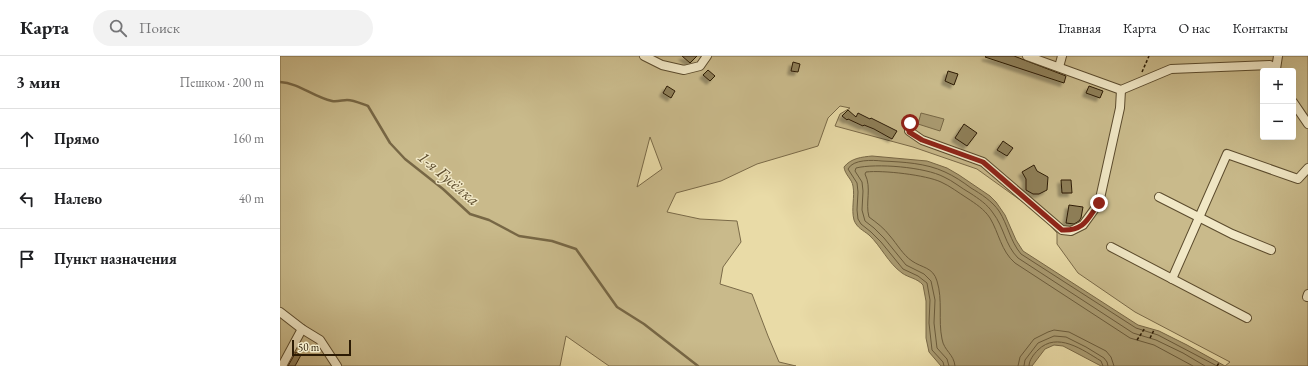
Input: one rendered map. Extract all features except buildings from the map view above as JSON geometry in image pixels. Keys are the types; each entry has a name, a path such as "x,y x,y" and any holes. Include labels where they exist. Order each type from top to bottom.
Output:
{"street":[{"path":"644,56 662,65 684,70 700,66 707,56"},
{"path":"1027,56 1121,90 1171,69 1270,65 1274,68"},
{"path":"1059,67 1062,56"},
{"path":"1276,68 1278,56"},
{"path":"910,123 909,132 922,140 983,162 1062,230 1071,231 1083,226 1099,203 1120,108 1121,90"},
{"path":"1294,104 1308,124"},
{"path":"1172,279 1228,154 1298,179 1308,168"},
{"path":"1159,196 1232,234 1271,250"},
{"path":"1111,247 1247,318"},
{"path":"280,312 302,329 320,340 337,366"},
{"path":"282,366 302,329"}],"path":[{"path":"1137,83 1149,56"},
{"path":"1137,340 1145,328"},
{"path":"1150,338 1154,330"}],"shaded area":[{"path":"280,56 1308,56 1308,366 1225,366 1230,362 1135,312 1078,273 1057,244 1057,233 1041,215 977,169 913,147 835,126 840,114 850,108 840,106 828,118 818,146 757,164 721,181 676,193 667,212 700,219 737,221 741,242 723,267 720,284 752,294 779,362 796,366 609,366 566,336 560,366 280,366","holes":["650,137 662,169 637,187"]}],"water":[{"path":"921,113 944,119 940,131 918,124"},
{"path":"872,156 927,161 947,168 959,175 990,196 996,202 1005,215 1016,240 1023,251 1138,325 1159,331 1225,366 1101,366 1063,346 1054,345 1045,349 1032,366 941,366 929,352 926,338 926,301 923,285 897,269 873,239 858,227 854,220 853,186 844,167 853,160"}],"waterway":[{"name":"1-я Гусёлка","path":"280,82 300,87 332,101 350,100 368,106 390,143 405,159 443,189 470,214 489,220 519,236 552,241 576,249 617,307 644,324 698,366"}],"route":[{"path":"910,123 909,132 922,140 983,162 1062,230 1071,231 1083,226 1099,203"}]}
